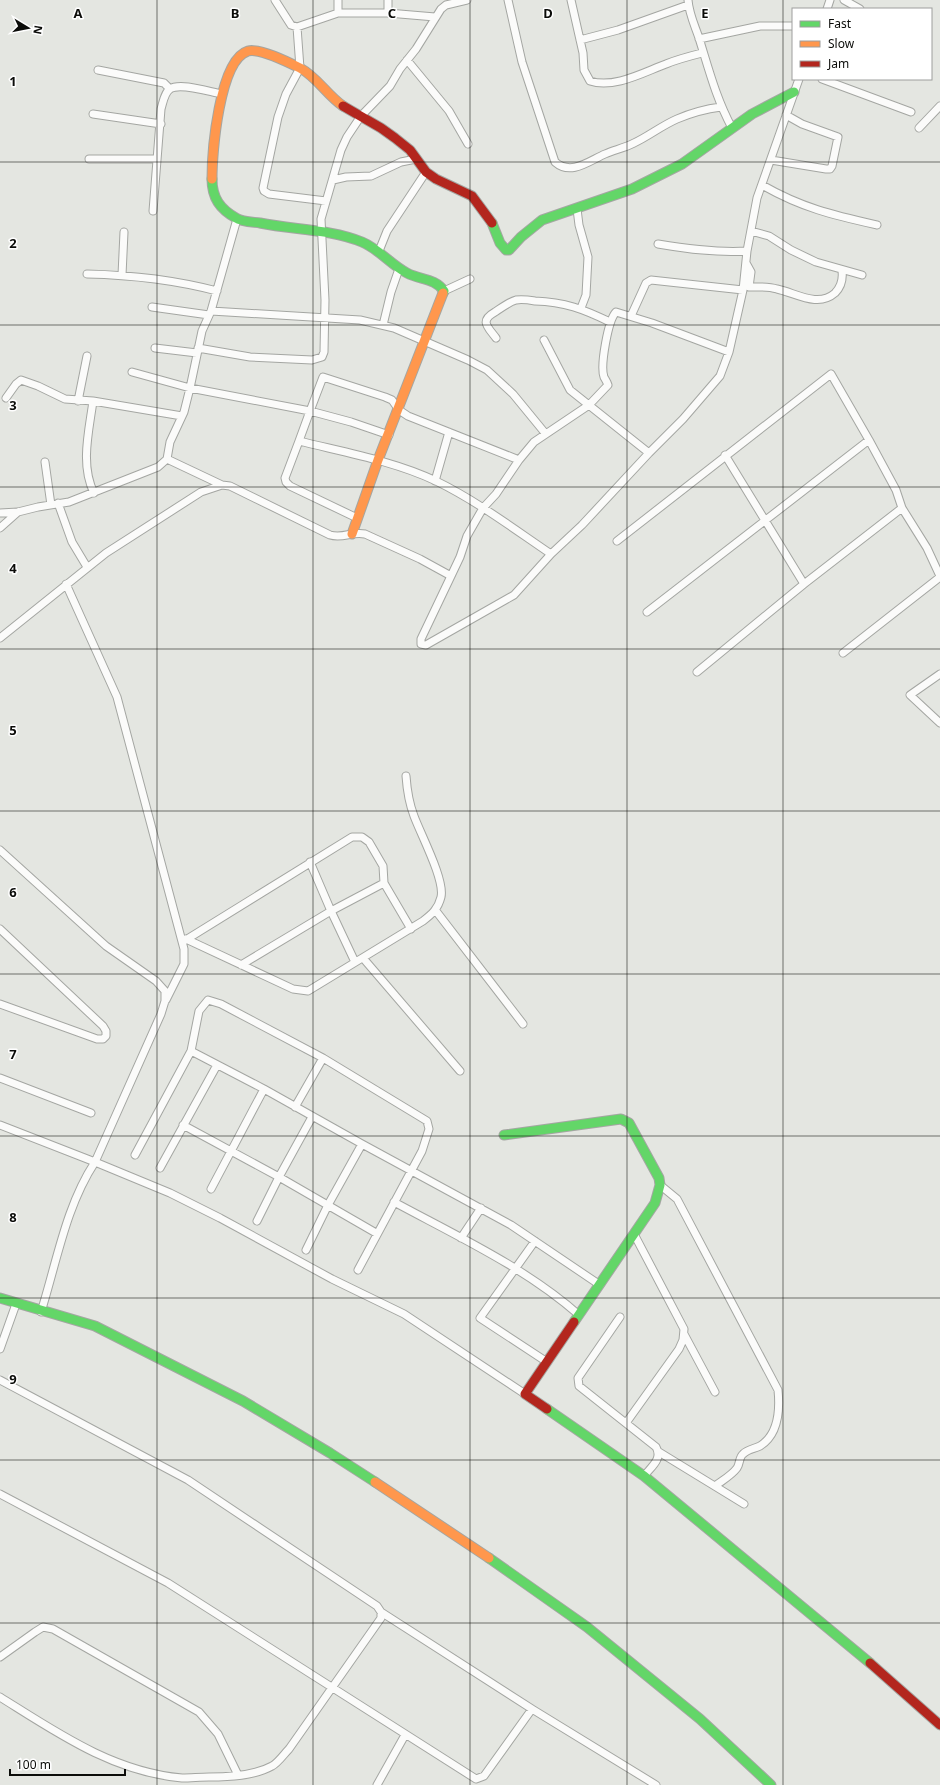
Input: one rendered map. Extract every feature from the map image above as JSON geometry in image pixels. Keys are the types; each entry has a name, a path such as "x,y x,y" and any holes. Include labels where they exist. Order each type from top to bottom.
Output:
{"street":[{"path":"275,0 291,25 296,27 338,13 388,13 435,17"},
{"path":"338,0 338,13"},
{"path":"388,0 388,13"},
{"path":"155,348 198,350 250,357 318,360 322,357 324,352 325,300 321,220 340,150 361,116 390,86 400,69 416,49 441,9 446,5 468,0"},
{"path":"508,0 522,62 555,162 561,168 572,168 588,164 606,153 632,144 677,119 694,112 721,107"},
{"path":"571,0 580,40 584,70 590,81 604,84 624,79 680,59 702,53"},
{"path":"844,0 858,8"},
{"path":"580,40 618,30 688,3 702,53 721,107 732,128"},
{"path":"699,39 760,26 792,26"},
{"path":"296,27 300,68 286,94 278,117 263,188 264,191 269,194 326,202"},
{"path":"444,291 439,284 408,274 390,263 379,252 363,242 345,236 321,231 285,228 237,218 221,207 216,200 212,187 212,168 222,94 226,81 235,63 242,54 257,50 300,68 311,75 338,103 381,128 410,150 426,172 436,179 472,196 495,227 500,243 506,250 509,250 520,237 542,220 632,189 682,164 752,114 794,92"},
{"path":"407,60 449,111 468,144"},
{"path":"98,70 164,83 170,89"},
{"path":"729,352 631,316 616,312 610,322 605,345 603,376 608,385 589,405 545,433 534,442 519,460 496,494 483,508 467,536 452,576 421,640 421,644 426,645 514,595 683,419 720,376 729,352 743,290 747,251 757,198 799,80"},
{"path":"825,80 911,112"},
{"path":"153,212 161,109 166,94 170,89 177,86 222,94"},
{"path":"919,128 940,106"},
{"path":"93,114 160,124"},
{"path":"771,160 826,169 830,169 832,166 838,137 802,124 786,115"},
{"path":"89,159 158,159"},
{"path":"333,180 346,177 371,176 401,162 416,159"},
{"path":"379,252 387,231 426,172"},
{"path":"762,185 803,206 824,213 877,224"},
{"path":"577,209 579,225 588,257 586,295 581,308"},
{"path":"0,513 18,512 69,502 158,467 167,458 170,442 182,416 190,388 202,330 210,313 217,291 237,218"},
{"path":"751,230 769,236 791,250 811,260 862,275"},
{"path":"122,275 124,232"},
{"path":"658,244 706,251 747,251"},
{"path":"746,264 751,272 749,287 777,289 816,300 827,298 839,289 843,276 842,270"},
{"path":"383,325 391,292 400,269"},
{"path":"87,274 122,275 182,283 217,291"},
{"path":"352,534 378,460 399,410 444,291 470,279"},
{"path":"631,316 646,283 651,280 743,290"},
{"path":"496,338 486,325 489,315 516,300 554,301 581,308 610,322"},
{"path":"152,307 210,313 308,318 325,317 360,320 394,328 468,360 487,370 513,394 545,433"},
{"path":"544,340 570,390 649,453"},
{"path":"78,401 87,356"},
{"path":"132,372 190,388 310,411 351,422 389,435"},
{"path":"617,541 725,455 831,374 896,490 902,508 926,548 940,577 843,653"},
{"path":"357,518 290,486 286,482 285,478 323,377 385,397 392,400 399,410 408,416 519,460"},
{"path":"6,398 16,384 21,380 38,386 59,397 78,401 93,401 182,416"},
{"path":"93,401 87,456 88,478 94,493"},
{"path":"435,481 449,432"},
{"path":"647,612 869,440"},
{"path":"299,441 378,460 435,481 483,508 552,554"},
{"path":"725,455 804,584"},
{"path":"167,458 222,485 230,486 337,538 358,533 365,534 420,559 452,576"},
{"path":"46,462 55,504 72,542 87,567"},
{"path":"0,638 106,553 201,492 222,485"},
{"path":"697,672 804,584 902,508"},
{"path":"0,528 18,512"},
{"path":"41,1312 74,1202 83,1180 95,1162 165,1001 184,964 185,955 184,941 119,703 66,584"},
{"path":"940,674 910,695 940,723"},
{"path":"184,941 293,989 308,991 411,929 436,911 441,896 441,884 413,814 408,796 406,776"},
{"path":"184,941 352,837 362,837 370,842 383,866 384,883 411,929"},
{"path":"0,850 106,946 156,981 165,991 165,1001"},
{"path":"310,862 355,962"},
{"path":"241,965 331,911 384,883"},
{"path":"436,911 523,1024"},
{"path":"0,929 103,1026 106,1031 106,1036 103,1039 96,1039 0,1004"},
{"path":"0,937 13,942"},
{"path":"363,958 460,1071"},
{"path":"135,1155 191,1051 199,1011 208,1000 221,1004 323,1058 427,1121 429,1129 422,1151 376,1233 358,1270"},
{"path":"191,1051 264,1089 312,1117 511,1225 600,1284"},
{"path":"295,1107 323,1058"},
{"path":"160,1168 182,1125 217,1065"},
{"path":"0,1078 91,1113"},
{"path":"211,1189 264,1089"},
{"path":"258,1221 279,1177 312,1117"},
{"path":"504,1135 621,1119 629,1123 659,1178 660,1185 655,1203 525,1394"},
{"path":"0,1125 170,1193 220,1218 332,1279 404,1314 525,1394 644,1476 895,1684 940,1725"},
{"path":"182,1125 231,1150 376,1233"},
{"path":"306,1250 328,1205 362,1144"},
{"path":"660,1185 677,1199 778,1390 779,1406 776,1424 772,1434 761,1445 747,1451 742,1455 738,1467 716,1486"},
{"path":"394,1202 514,1268 565,1302 579,1315"},
{"path":"461,1238 481,1208"},
{"path":"626,1423 679,1349 684,1334 684,1329 634,1234"},
{"path":"535,1241 514,1268 480,1318 547,1362"},
{"path":"0,1298 41,1312 74,1318 94,1326 243,1401 330,1453 472,1546 587,1627 700,1719 772,1785"},
{"path":"0,1349 16,1304"},
{"path":"620,1317 578,1378 579,1386 656,1447 659,1452 744,1504"},
{"path":"684,1334 715,1392"},
{"path":"0,1380 188,1480 377,1606 381,1612 532,1709 656,1785"},
{"path":"644,1476 658,1458 659,1452"},
{"path":"0,1494 168,1583 476,1779 481,1779 532,1709"},
{"path":"0,1697 58,1733 104,1758 142,1771 181,1781 249,1774 272,1766 289,1749 381,1618 381,1612"},
{"path":"0,1657 43,1627 53,1629 199,1712 208,1720 218,1734 238,1775"},
{"path":"377,1785 405,1734"}],"traffic: fast":[{"path":"492,223 500,243 506,250 509,250 521,237 542,220 632,189 682,164 752,114 794,92"},
{"path":"212,179 215,197 221,207 230,215 238,219 248,222 325,232 362,242 407,273 432,281 444,291 443,293"},
{"path":"504,1135 621,1119 629,1123 659,1178 660,1185 655,1203 574,1322"},
{"path":"0,1298 95,1326 243,1401 375,1482"},
{"path":"547,1409 644,1476 870,1663"},
{"path":"489,1558 587,1627 700,1719 771,1785"}],"traffic: slow":[{"path":"212,179 216,129 224,89 230,71 238,58 248,51 267,53 300,68 312,76 337,102 343,106"},
{"path":"352,534 378,460 443,293"},
{"path":"375,1482 489,1558"}],"traffic: jam":[{"path":"343,106 395,138 410,150 426,172 436,179 472,196 492,223"},
{"path":"547,1409 525,1394 574,1322"},
{"path":"870,1663 940,1725"}]}
